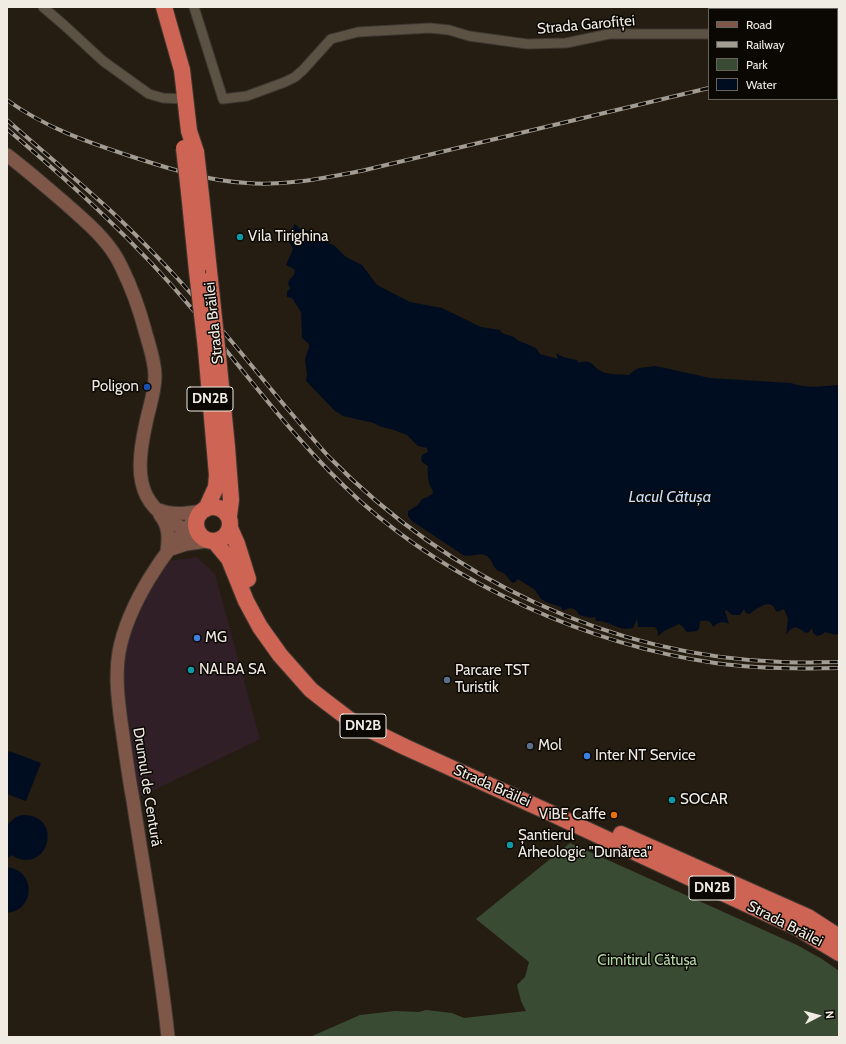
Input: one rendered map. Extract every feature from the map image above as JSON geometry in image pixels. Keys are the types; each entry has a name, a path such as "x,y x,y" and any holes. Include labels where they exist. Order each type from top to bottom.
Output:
{"highway":[{"name":"Strada Brăilei","path":"164,7 182,70 212,353 227,447 231,500 229,522 243,566 255,596 269,622 288,649 308,672 331,694 356,710 409,737 808,918 839,937"},
{"name":"Strada Brăilei","path":"202,512 216,487 217,475 212,353"},
{"path":"202,512 216,507 226,512 229,522 226,536 222,539 210,541"},
{"name":"DN2B","path":"202,512 196,526 201,536 210,541"},
{"name":"Strada Brăilei","path":"210,541 229,559 246,601 260,627 280,655 311,690 350,720 405,747 796,927 839,953"}],"street":[{"path":"43,7 103,61 149,94 163,98 185,99"},
{"name":"Strada Garofiței","path":"194,7 224,99 247,96 285,82 295,77 303,70 331,38 358,32 430,28 449,30 469,36 527,44 566,43 609,34 708,34"},
{"path":"7,155 79,215 103,239 116,256 130,286 144,328 154,368 153,390 142,441 140,461 144,491 148,500 162,516 167,528 167,551 186,544 210,541"},
{"path":"154,508 170,513 184,514 202,512"},
{"path":"154,508 184,530 210,541"},
{"name":"Drumul de Centură","path":"168,1037 126,756 118,685 119,655 126,628 137,602 167,551 184,530 202,512"}],"shaded area":[{"path":"197,557 215,574 260,739 138,798 124,684 126,647 145,599 168,561"}],"green space":[{"name":"Cimitirul Cătușa","path":"570,843 797,945 822,959 839,971 839,1037 310,1037 360,1015 395,1011 419,1012 426,1010 452,1013 464,1018 526,1011 521,1001 517,985 525,977 529,962 476,919"}],"water":[{"name":"Lacul Cătușa","path":"295,224 302,231 310,231 319,238 335,246 346,257 362,265 377,285 410,302 442,308 481,327 500,330 502,333 536,348 540,354 558,359 556,353 563,357 577,360 578,363 590,362 599,370 612,374 629,375 639,368 656,366 710,378 791,383 809,387 839,385 839,633 836,635 825,632 817,636 813,633 812,628 806,633 800,629 793,628 786,635 788,619 784,609 777,612 770,604 764,605 749,614 746,613 744,609 740,615 732,615 726,610 729,624 721,622 713,627 709,622 700,621 699,629 697,631 687,632 679,624 664,631 658,636 658,631 655,627 638,627 637,619 633,628 628,629 606,622 596,621 595,617 591,618 579,615 572,608 563,611 561,607 546,602 541,599 535,590 518,579 514,583 510,581 505,574 495,568 487,556 482,554 469,556 463,555 412,521 408,516 408,511 418,505 422,499 433,493 433,490 429,484 428,466 421,460 422,455 428,452 427,448 418,446 407,435 394,430 374,423 343,416 335,411 306,381 307,375 305,359 309,344 302,338 301,312 292,298 287,297 287,292 290,288 288,283 295,273 294,269 286,265 293,249 289,236"},
{"path":"9,751 41,763 26,801 7,794 7,755"},
{"path":"22,815 36,817 44,824 48,833 47,843 42,852 35,858 24,860 11,855 9,858 7,856 7,825 16,817"},
{"path":"7,867 17,870 23,875 29,890 23,905 17,910 7,913"}],"railway":[{"path":"7,100 37,119 99,146 175,170 204,177 232,182 262,184 305,181 361,171 708,88"},
{"path":"7,120 78,181 131,230 178,279 329,457 376,501 426,540 480,574 536,603 595,627 656,645 718,656 782,662 839,662"},
{"path":"7,129 104,215 150,261 193,310 273,408 337,479 360,501 397,531 438,559 481,584 526,607 573,626 620,642 668,654 730,665 777,668 839,668"}],"place":[{"name":"Vila Tirighina","path":"240,237"},
{"name":"Poligon","path":"147,387"},
{"name":"MG","path":"197,638"},
{"name":"NALBA SA","path":"191,670"},
{"name":"Parcare TST Turistik","path":"447,680"},
{"name":"Mol","path":"530,746"},
{"name":"Inter NT Service","path":"587,756"},
{"name":"SOCAR","path":"672,800"},
{"name":"ViBE Caffe","path":"614,815"},
{"name":"Șantierul Arheologic \"Dunărea\"","path":"510,845"}]}
